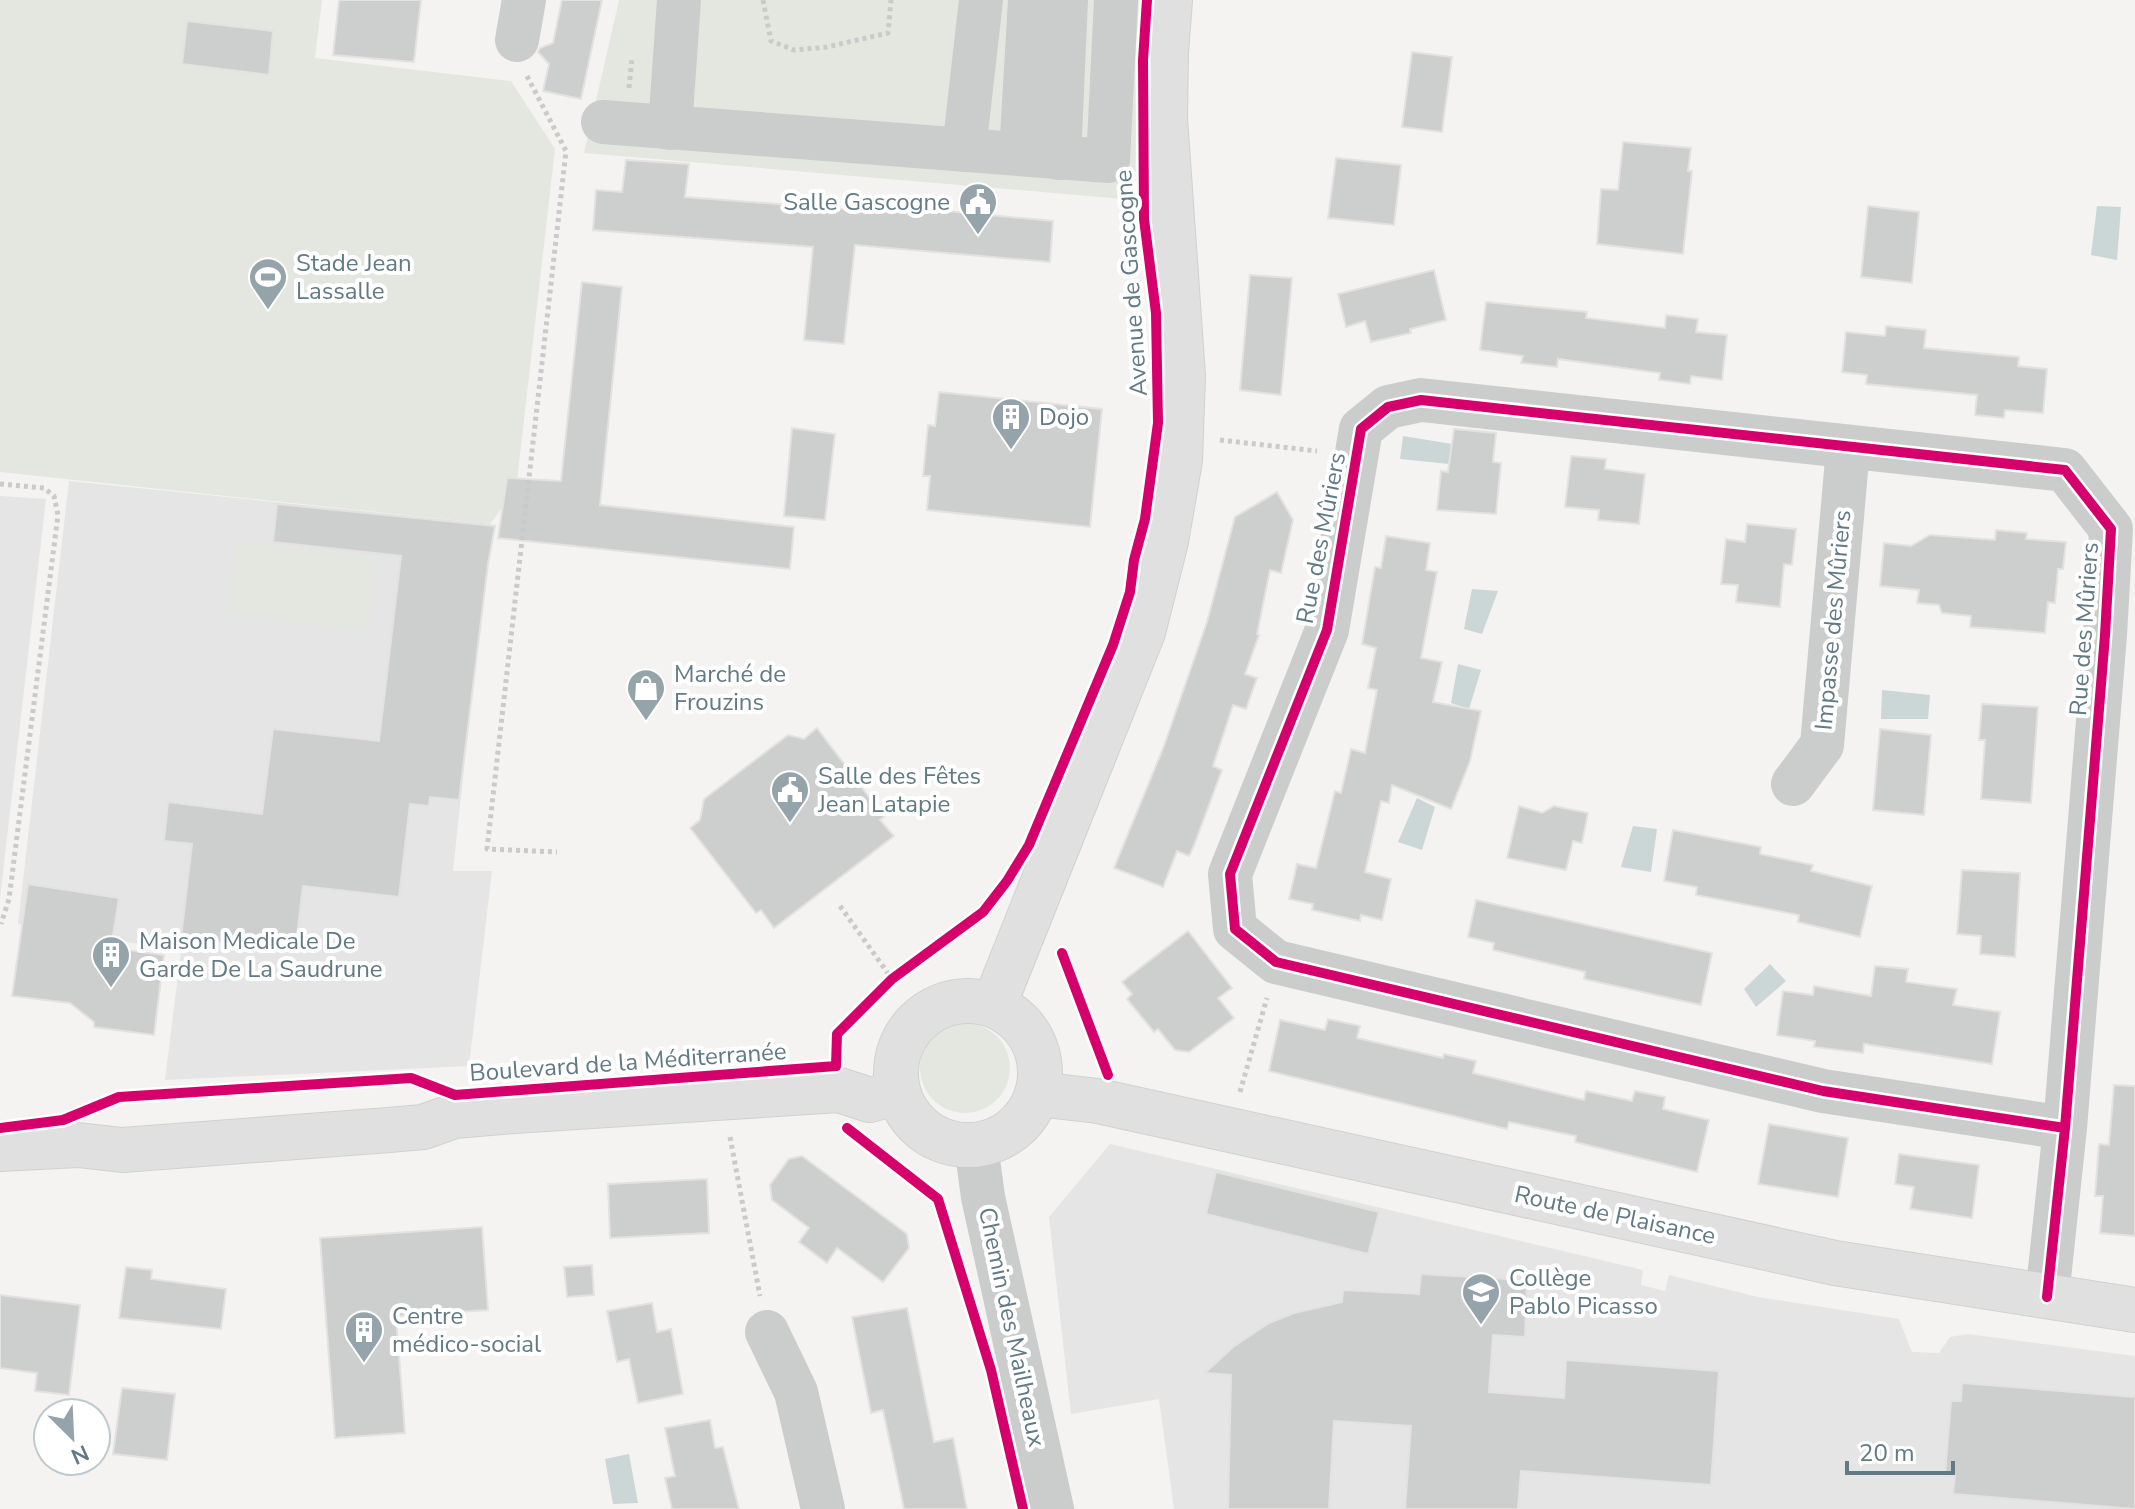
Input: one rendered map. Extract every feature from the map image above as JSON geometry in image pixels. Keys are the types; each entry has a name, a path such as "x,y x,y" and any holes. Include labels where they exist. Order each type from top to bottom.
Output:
{"main road":[{"name":"Avenue de Gascogne","path":"994,1005 1143,632 1166,541 1180,460 1183,376 1165,118 1170,0"},
{"path":"960,1001 994,1005 1026,1029 1038,1074 1021,1122 1008,1133 976,1145 947,1142 922,1129 912,1118 898,1076 905,1037 928,1012 960,1001"},
{"name":"Route de Plaisance","path":"1038,1074 1098,1101 1835,1263 2135,1310"},
{"name":"Boulevard de la Méditerranée","path":"0,1149 78,1145 122,1150 389,1130 423,1127 454,1116 839,1090 898,1076"}],"street":[{"path":"670,128 679,0"},
{"path":"964,150 981,0"},
{"path":"1030,0 1040,156"},
{"path":"1040,156 1066,0"},
{"path":"603,122 1108,161 1116,0"},
{"name":"Rue des Mûriers","path":"2047,1297 2065,1128 2111,529 2065,470 1421,400 1388,407 1361,429 1327,630 1230,874 1235,929 1276,962 1823,1091 2065,1128"},
{"name":"Impasse des Mûriers","path":"1793,784 1822,745 1848,448"},
{"name":"Chemin des Mailheaux","path":"976,1145 983,1197 1052,1509"},
{"path":"767,1332 796,1392 823,1509"}],"path":[{"path":"763,0 771,41 794,50 827,47 888,33 891,0"},
{"path":"521,20 528,82 566,151 487,849 557,852"},
{"path":"1216,440 1358,456"},
{"path":"0,484 44,488 54,496 58,515 9,899 1,924"},
{"path":"840,906 892,979"},
{"path":"1230,1130 1276,962"},
{"path":"881,990 904,970"},
{"path":"722,1097 767,1332"}],"shaded area":[{"name":"Stade Jean Lassalle","path":"0,0 322,0 315,58 511,81 555,149 516,490 490,524 0,472"},
{"path":"619,0 1140,0 1135,200 584,153"},
{"path":"2097,206 2121,207 2117,260 2091,255"},
{"path":"1403,436 1452,444 1449,464 1400,459"},
{"path":"69,481 490,524 453,871 492,871 469,1066 165,1080 181,951 18,924"},
{"path":"0,496 46,499 0,899"},
{"path":"237,542 375,557 367,630 229,615"},
{"path":"1472,589 1498,591 1482,634 1464,629"},
{"path":"1458,664 1481,670 1469,709 1451,703"},
{"path":"1882,690 1930,695 1928,719 1881,719"},
{"path":"1417,798 1435,807 1422,850 1398,842"},
{"path":"1633,826 1657,829 1651,872 1621,867"},
{"path":"1770,964 1786,981 1756,1007 1744,989"},
{"path":"965,1023 982,1026 997,1036 1007,1051 1010,1068 1007,1085 997,1100 982,1110 965,1113 948,1110 933,1100 923,1085 920,1068 923,1051 933,1036 948,1026"},
{"name":"Collège Pablo Picasso","path":"1110,1144 1643,1270 1641,1285 1665,1291 1669,1275 1758,1297 1899,1319 1912,1352 1939,1353 1950,1337 1968,1334 2135,1356 2135,1509 1174,1509 1159,1399 1071,1414 1049,1217"},
{"path":"629,1454 638,1503 613,1504 605,1459"}],"building":[{"path":"339,0 421,0 414,62 333,55"},
{"path":"562,0 602,0 581,99 543,91 549,64 538,52 540,48 553,43"},
{"path":"187,21 273,31 269,75 182,64"},
{"path":"1412,52 1452,57 1442,132 1402,127"},
{"path":"1623,142 1691,148 1688,171 1692,171 1683,254 1597,244 1601,189 1618,190"},
{"path":"1336,158 1401,165 1394,225 1328,218"},
{"path":"626,160 689,164 685,197 883,212 884,205 1053,221 1050,262 855,245 844,344 804,340 813,247 593,230 596,190 622,192"},
{"path":"1868,206 1919,212 1912,283 1861,277"},
{"path":"1434,270 1446,320 1410,329 1411,333 1371,342 1365,321 1346,327 1338,294"},
{"path":"1250,275 1292,278 1281,395 1240,390"},
{"path":"582,282 622,287 600,505 794,527 790,569 498,538 507,478 561,481"},
{"path":"1486,302 1587,312 1586,318 1665,328 1666,315 1698,319 1696,332 1727,335 1722,380 1691,376 1690,384 1659,380 1660,373 1558,359 1557,367 1521,363 1523,356 1480,350"},
{"path":"1886,326 1926,330 1924,348 2019,357 2018,366 2047,369 2043,413 2005,410 2004,418 1975,415 1977,395 1866,384 1867,375 1842,372 1846,332 1885,336"},
{"name":"Dojo","path":"939,392 1102,409 1090,527 927,510 930,476 923,476 928,425 935,426"},
{"path":"792,428 835,434 825,520 784,516"},
{"path":"1454,429 1496,433 1493,462 1501,463 1496,514 1437,510 1441,471 1448,472"},
{"path":"1571,456 1606,459 1605,469 1645,474 1639,524 1598,520 1599,510 1565,507"},
{"path":"1277,492 1293,520 1281,573 1270,570 1259,635 1245,674 1257,678 1246,709 1233,705 1213,766 1222,770 1193,848 1189,856 1177,851 1163,887 1114,868 1164,746 1207,622 1235,517"},
{"path":"277,504 495,526 459,800 430,797 429,806 410,804 399,897 303,886 295,952 181,938 192,844 164,841 168,802 262,814 273,729 379,741 401,556 273,542"},
{"path":"1747,524 1796,529 1792,565 1784,564 1780,607 1736,602 1738,585 1721,584 1726,539 1745,542"},
{"path":"1996,530 2027,533 2026,539 2066,542 2063,569 2058,569 2055,603 2048,602 2045,633 1970,627 1971,616 1942,613 1939,605 1917,603 1919,590 1880,586 1884,543 1911,546 1930,535 1995,540"},
{"path":"1386,536 1430,543 1426,570 1437,572 1421,658 1442,662 1433,702 1481,711 1470,761 1451,809 1392,785 1389,803 1381,801 1365,872 1391,879 1382,920 1361,915 1360,921 1312,910 1313,904 1289,899 1297,864 1316,868 1335,791 1341,793 1351,749 1365,753 1377,690 1368,688 1376,648 1362,644 1375,567 1381,568"},
{"path":"1982,704 2038,707 2031,803 1981,799 1985,740 1979,740"},
{"name":"Salle des Fêtes Jean Latapie","path":"817,728 884,817 880,820 894,836 774,928 761,910 756,913 690,828 700,820 704,799 788,735 804,739"},
{"path":"1880,729 1931,735 1924,815 1873,810"},
{"path":"1519,806 1542,813 1554,806 1588,813 1582,843 1573,841 1566,870 1507,858"},
{"path":"1673,830 1761,847 1760,854 1813,865 1811,871 1872,886 1860,937 1798,922 1799,915 1696,895 1697,887 1664,881"},
{"path":"1962,870 2020,873 2015,957 1980,954 1981,936 1957,934"},
{"path":"28,884 119,898 111,948 164,955 154,1035 94,1027 94,1022 70,1003 12,996"},
{"path":"1476,900 1712,953 1701,1005 1584,979 1585,972 1493,950 1494,943 1468,937"},
{"path":"1188,931 1232,988 1218,998 1234,1018 1189,1052 1175,1050 1158,1029 1154,1032 1127,999 1132,994 1122,982"},
{"path":"1875,966 1908,969 1906,982 1957,989 1953,1005 2000,1012 1992,1064 1864,1044 1863,1053 1814,1047 1815,1041 1777,1035 1783,991 1813,995 1814,986 1871,996"},
{"path":"1328,1019 1360,1026 1357,1038 1443,1058 1444,1054 1476,1061 1473,1073 1584,1100 1586,1091 1632,1101 1635,1091 1665,1097 1663,1109 1709,1120 1697,1172 1575,1142 1576,1136 1509,1122 1507,1129 1269,1071 1280,1020 1325,1030"},
{"path":"2114,1085 2135,1086 2135,1236 2100,1233 2103,1196 2095,1196 2099,1144 2109,1145"},
{"path":"1769,1124 1848,1138 1838,1197 1758,1184"},
{"path":"1899,1154 1979,1165 1972,1218 1910,1209 1914,1187 1895,1184"},
{"path":"802,1156 907,1234 909,1248 883,1282 837,1248 827,1263 799,1242 809,1228 772,1200 770,1185 789,1159"},
{"path":"1216,1172 1379,1212 1368,1254 1206,1214"},
{"path":"707,1179 709,1233 610,1238 608,1184"},
{"name":"Centre médico-social","path":"482,1227 488,1310 396,1316 405,1433 335,1438 320,1238"},
{"path":"592,1265 594,1295 567,1297 564,1267"},
{"path":"126,1267 152,1270 151,1279 226,1289 221,1329 119,1318"},
{"path":"1421,1274 1527,1280 1525,1337 1493,1335 1489,1392 1564,1398 1566,1360 1719,1371 1711,1485 1521,1471 1518,1509 1405,1509 1411,1426 1334,1421 1329,1509 1228,1509 1231,1375 1205,1373 1233,1347 1269,1323 1294,1313 1342,1302 1343,1290 1419,1294"},
{"path":"0,1295 80,1305 69,1395 35,1391 37,1373 0,1368"},
{"path":"652,1303 657,1332 671,1329 683,1394 638,1403 629,1359 617,1362 607,1311"},
{"path":"907,1308 934,1442 953,1438 967,1509 904,1509 883,1410 871,1413 852,1317"},
{"path":"1962,1383 2135,1397 2135,1509 1953,1494 1955,1475 1945,1474 1951,1401 1961,1401"},
{"path":"122,1388 175,1394 167,1460 113,1454"},
{"path":"710,1420 715,1448 723,1447 739,1509 672,1509 665,1478 675,1476 665,1428"}],"cycle path":[{"path":"0,1128 63,1120 119,1097 411,1078 455,1095 836,1066 837,1034 892,979 983,912 1007,881 1029,845 1113,645 1130,592 1134,560 1145,519 1158,423 1156,313 1144,219 1143,60 1147,0"},
{"path":"2047,1297 2065,1128 2111,529 2065,470 1421,400 1388,407 1361,429 1327,630 1230,874 1235,929 1276,962 1823,1091 2065,1128"},
{"path":"1062,953 1108,1075"},
{"path":"847,1128 938,1199 991,1370 1023,1509"}],"place":[{"name":"Salle Gascogne","path":"978,236"},
{"name":"Stade Jean Lassalle","path":"268,311"},
{"name":"Dojo","path":"1011,451"},
{"name":"Marché de Frouzins","path":"646,722"},
{"name":"Salle des Fêtes Jean Latapie","path":"790,824"},
{"name":"Maison Medicale De Garde De La Saudrune","path":"111,989"},
{"name":"Collège Pablo Picasso","path":"1481,1326"},
{"name":"Centre médico-social","path":"364,1364"}]}
